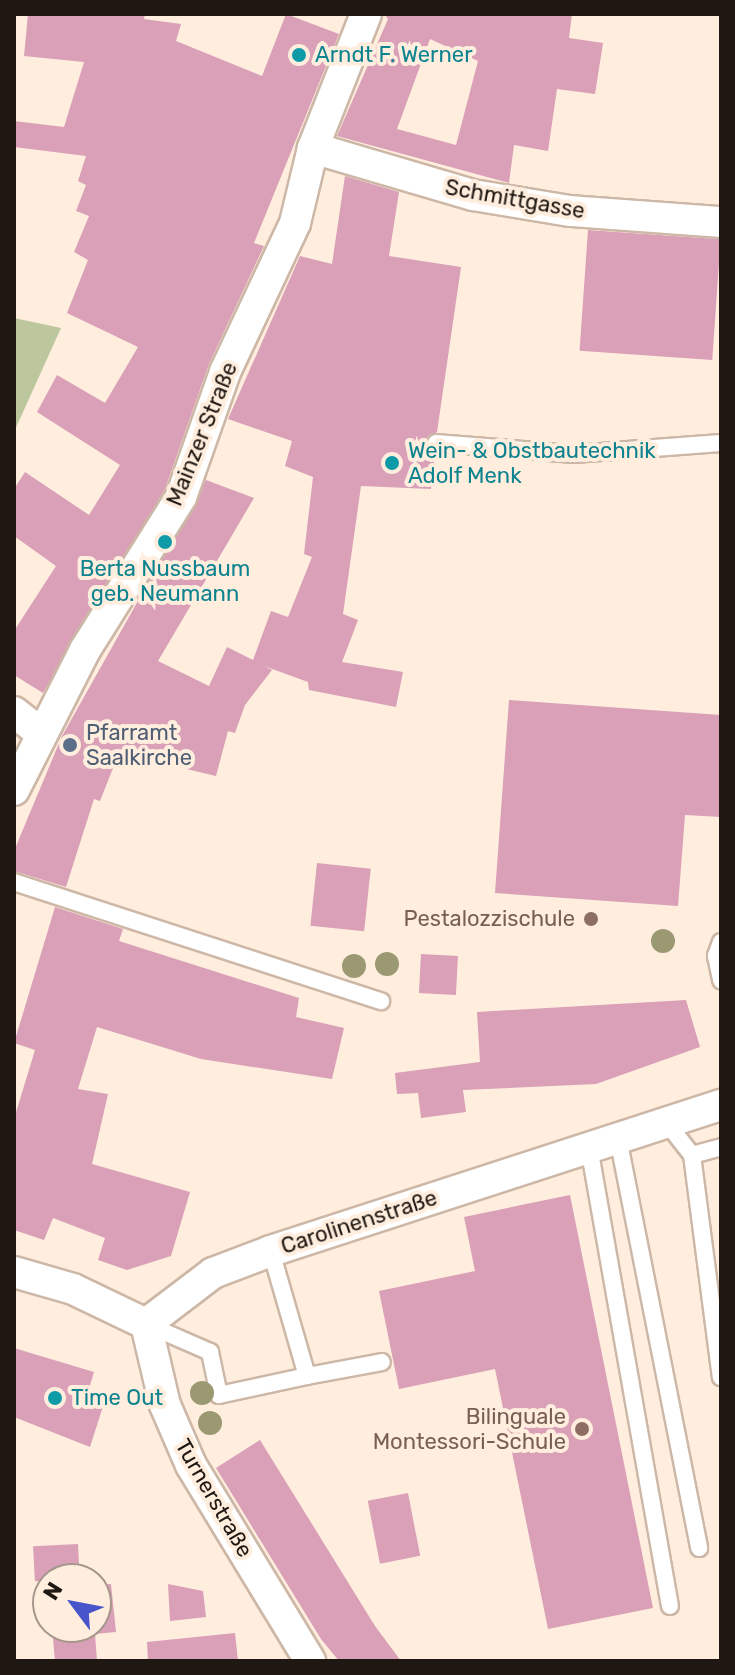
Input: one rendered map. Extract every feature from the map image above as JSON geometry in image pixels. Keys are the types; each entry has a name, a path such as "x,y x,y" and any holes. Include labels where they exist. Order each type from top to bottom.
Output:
{"street":[{"name":"Mainzer Straße","path":"14,790 40,732 181,497 225,372 295,223 313,148 366,14"},
{"name":"Schmittgasse","path":"313,148 473,195 570,211 721,222"},
{"path":"14,712 40,732"},
{"name":"Carolinenstraße","path":"146,1324 213,1273 271,1251 721,1105"},
{"path":"14,1272 73,1289 146,1324"},
{"name":"Turnerstraße","path":"146,1324 165,1405 191,1465 310,1661"}],"lane":[{"path":"436,443 574,454 721,443"},
{"path":"14,882 381,1001"},
{"path":"721,942 716,956 721,980"},
{"path":"667,1123 692,1155 721,1377"},
{"path":"618,1138 699,1548"},
{"path":"589,1147 670,1606"},
{"path":"692,1155 721,1147"},
{"path":"271,1251 307,1376"},
{"path":"146,1324 210,1352 219,1395 382,1362"}],"green space":[{"path":"14,318 61,328 14,432"}],"building":[{"path":"28,14 145,14 144,19 181,24 176,41 262,76 286,14 339,34 254,243 264,246 209,364 165,489 43,693 14,675 14,631 56,566 14,536 14,489 25,472 89,515 120,465 37,412 57,375 105,403 138,347 67,313 88,260 74,252 89,216 76,211 86,185 78,181 86,156 14,147 14,121 64,127 84,62 24,56"},
{"path":"384,14 572,14 569,38 603,43 595,94 557,89 548,151 514,145 509,183 337,136 388,19","holes":["430,39 478,61 456,145 397,129"]},
{"path":"345,176 399,192 389,256 461,267 437,432 425,441 435,454 431,489 361,486 343,614 358,620 342,662 403,672 396,707 309,690 308,682 264,666 272,670 245,705 235,733 228,731 216,776 119,753 100,801 94,799 66,887 14,871 14,851 62,736 206,480 254,498 158,661 209,686 227,647 253,660 271,611 288,617 312,557 304,554 313,477 285,466 292,441 228,419 300,256 332,264"},
{"path":"588,230 721,239 712,360 580,351"},
{"path":"509,700 721,715 721,817 685,815 678,906 495,893"},
{"path":"317,863 371,869 364,931 310,926"},
{"path":"55,907 123,929 119,941 299,998 296,1017 344,1028 332,1079 201,1059 97,1027 78,1089 108,1094 92,1164 190,1192 171,1256 127,1270 98,1260 105,1238 53,1218 44,1240 14,1230 14,1119 35,1050 14,1043"},
{"path":"421,954 458,956 456,995 419,993"},
{"path":"686,1000 700,1047 596,1084 463,1090 466,1112 421,1118 418,1093 397,1094 395,1073 480,1062 477,1012"},
{"path":"570,1195 653,1608 548,1629 495,1369 399,1389 379,1291 475,1271 464,1217"},
{"name":"Time Out","path":"14,1348 94,1372 87,1395 105,1400 90,1447 14,1417"},
{"path":"260,1440 375,1626 401,1661 339,1661 321,1639 216,1468"},
{"path":"408,1493 420,1556 380,1564 368,1501"},
{"path":"78,1544 79,1563 34,1563 33,1546"},
{"path":"168,1584 203,1591 206,1617 170,1621"},
{"path":"112,1594 116,1632 112,1632"},
{"path":"235,1633 238,1661 148,1661 147,1642"},
{"path":"53,1643 96,1643 97,1661 55,1661"}],"place":[{"name":"Arndt F. Werner","path":"299,55"},
{"name":"Wein- & Obstbautechnik Adolf Menk","path":"392,463"},
{"name":"Berta Nussbaum geb. Neumann","path":"165,542"},
{"name":"Pfarramt Saalkirche","path":"70,745"},
{"name":"Pestalozzischule","path":"591,919"},
{"name":"Time Out","path":"55,1398"},
{"name":"Bilinguale Montessori-Schule","path":"582,1429"}]}
